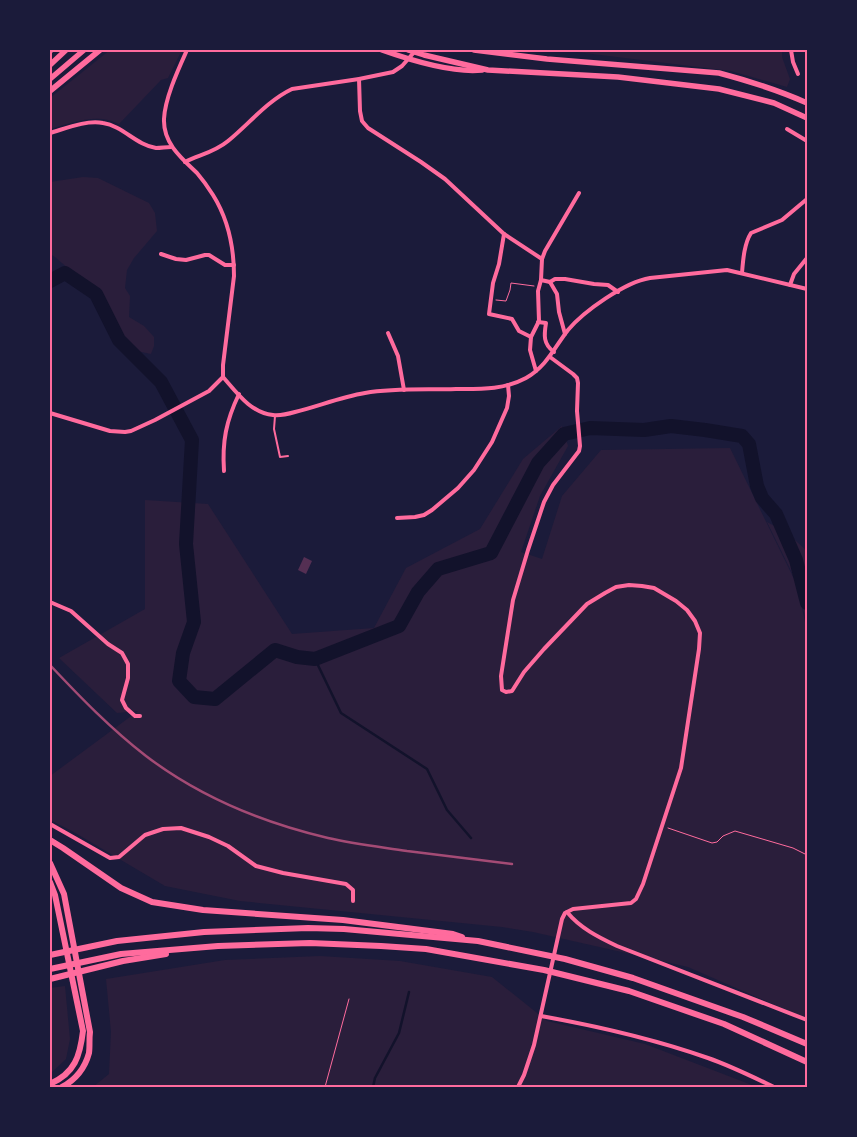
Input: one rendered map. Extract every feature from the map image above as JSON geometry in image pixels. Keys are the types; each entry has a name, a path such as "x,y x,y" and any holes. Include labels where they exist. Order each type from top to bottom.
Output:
{"highway":[{"path":"50,65 66,50"},
{"path":"50,79 84,50"},
{"path":"50,91 100,50"},
{"path":"382,50 429,64 472,71 488,70 618,77 719,88 774,103 807,118"},
{"path":"408,50 488,70"},
{"path":"474,50 547,59 719,73 779,91 807,103"},
{"path":"488,50 502,53"},
{"path":"50,840 121,888 152,902 203,910 343,920 453,934 565,959 633,978 743,1017 807,1044"},
{"path":"50,863 64,894 90,1032 89,1052 84,1067 62,1087"},
{"path":"50,882 55,895 83,1030 80,1050 70,1070 63,1077 50,1084"},
{"path":"50,955 117,941 204,932 308,928 344,929 478,941"},
{"path":"50,969 218,946 310,943 426,949 544,970 629,991 724,1024 807,1062"},
{"path":"50,979 122,958"}],"street":[{"path":"187,50 171,91 164,118 166,132 171,147 205,183 221,209 230,237 234,266 223,377 255,410 264,414 275,416 363,394 404,390 486,389 508,385 526,378 536,371 554,352 565,334 580,319 618,292 638,281 650,278 722,270 807,289"},
{"path":"185,162 221,146 244,128 272,101 292,89 393,72 402,66 416,50"},
{"path":"791,50 798,74"},
{"path":"359,79 360,112 362,121 368,128 445,180 504,234 542,259"},
{"path":"50,133 91,123 103,123 118,128 153,147 171,147"},
{"path":"787,129 807,141"},
{"path":"536,371 530,350 531,336 538,322 538,291 541,280 542,259 579,193"},
{"path":"742,273 748,238 751,234 782,220 807,200"},
{"path":"504,234 499,264 493,283 489,314 512,319 519,331 531,336"},
{"path":"161,254 176,260 186,260 205,254 225,265 234,266"},
{"path":"790,285 794,274 807,258"},
{"path":"541,280 550,282 555,279 565,279 594,284 608,284 618,292"},
{"path":"550,282 557,294 559,312 565,334"},
{"path":"538,322 546,323 545,341 554,352"},
{"path":"388,333 398,356 404,390"},
{"path":"518,1087 529,1060 541,1016 562,919 567,912 576,909 634,902 643,884 681,768 700,633 695,621 687,610 654,588 629,585 616,588 586,604 524,672 512,691 504,691 501,676 513,600 544,502 553,485 579,451 577,378 550,357"},
{"path":"50,413 117,432 131,431 194,400 212,389 223,377"},
{"path":"397,518 424,515 458,488 474,470 492,442 506,408 509,396 508,385"},
{"path":"224,471 225,431 238,394"},
{"path":"50,602 71,611 108,644 122,653 128,664 128,678 122,700 126,708 135,716 140,716"},
{"path":"50,824 110,858 119,857 145,835 163,829 180,828 209,837 228,846 256,866 283,873 346,884 353,890 353,901"},
{"path":"567,912 573,919 597,937 807,1020"},
{"path":"541,1016 660,1043 708,1058 774,1087"}],"lane":[{"path":"275,416 274,429 280,457 288,456"}],"path":[{"path":"491,299 506,301 511,283 533,286"},
{"path":"662,826 712,843 717,842 723,836 734,831 793,848 807,855"},
{"path":"325,1087 349,999"}],"shaded area":[{"path":"110,50 182,50 168,78 161,80 119,124 102,119 93,119 50,129 50,98"},
{"path":"560,50 782,50 782,57 790,79 787,87 731,71"},
{"path":"83,177 98,178 149,203 155,213 157,231 134,258 127,270 125,288 130,296 129,317 144,326 154,337 154,346 151,354 132,350 121,336 108,309 98,294 50,254 50,182"},
{"path":"562,426 568,446 540,496 521,552 542,559 562,496 601,450 730,448 797,585 807,631 807,1019 688,967 533,932 502,927 240,901 165,886 50,820 50,776 138,711 117,713 59,658 145,609 145,500 208,504 292,634 374,628 406,568 480,529 523,459"},
{"path":"767,522 786,532 807,551 807,626 798,585"},
{"path":"320,956 400,961 492,977 547,1021 645,1044 757,1087 93,1087 109,1074 111,1032 106,979 225,960"},
{"path":"65,986 70,1039 66,1059 50,1072 50,988"}],"building":[{"path":"304,557 312,561 306,574 298,570"}],"waterway":[{"path":"50,281 65,273 96,294 119,340 161,382 192,440 186,544 194,622 183,653 179,681 194,697 215,699 275,650 297,657 315,659 399,626 418,592 438,569 491,553 538,463 564,434 590,428 644,430 671,426 742,436 749,444 757,486 762,498 776,514 796,560 807,603"},
{"path":"315,659 341,713 427,769 447,810 471,838"},
{"path":"373,1087 375,1078 399,1033 409,992"}],"railway":[{"path":"50,665 84,701 133,746 188,784 233,807 280,825 338,840 512,864"}]}
